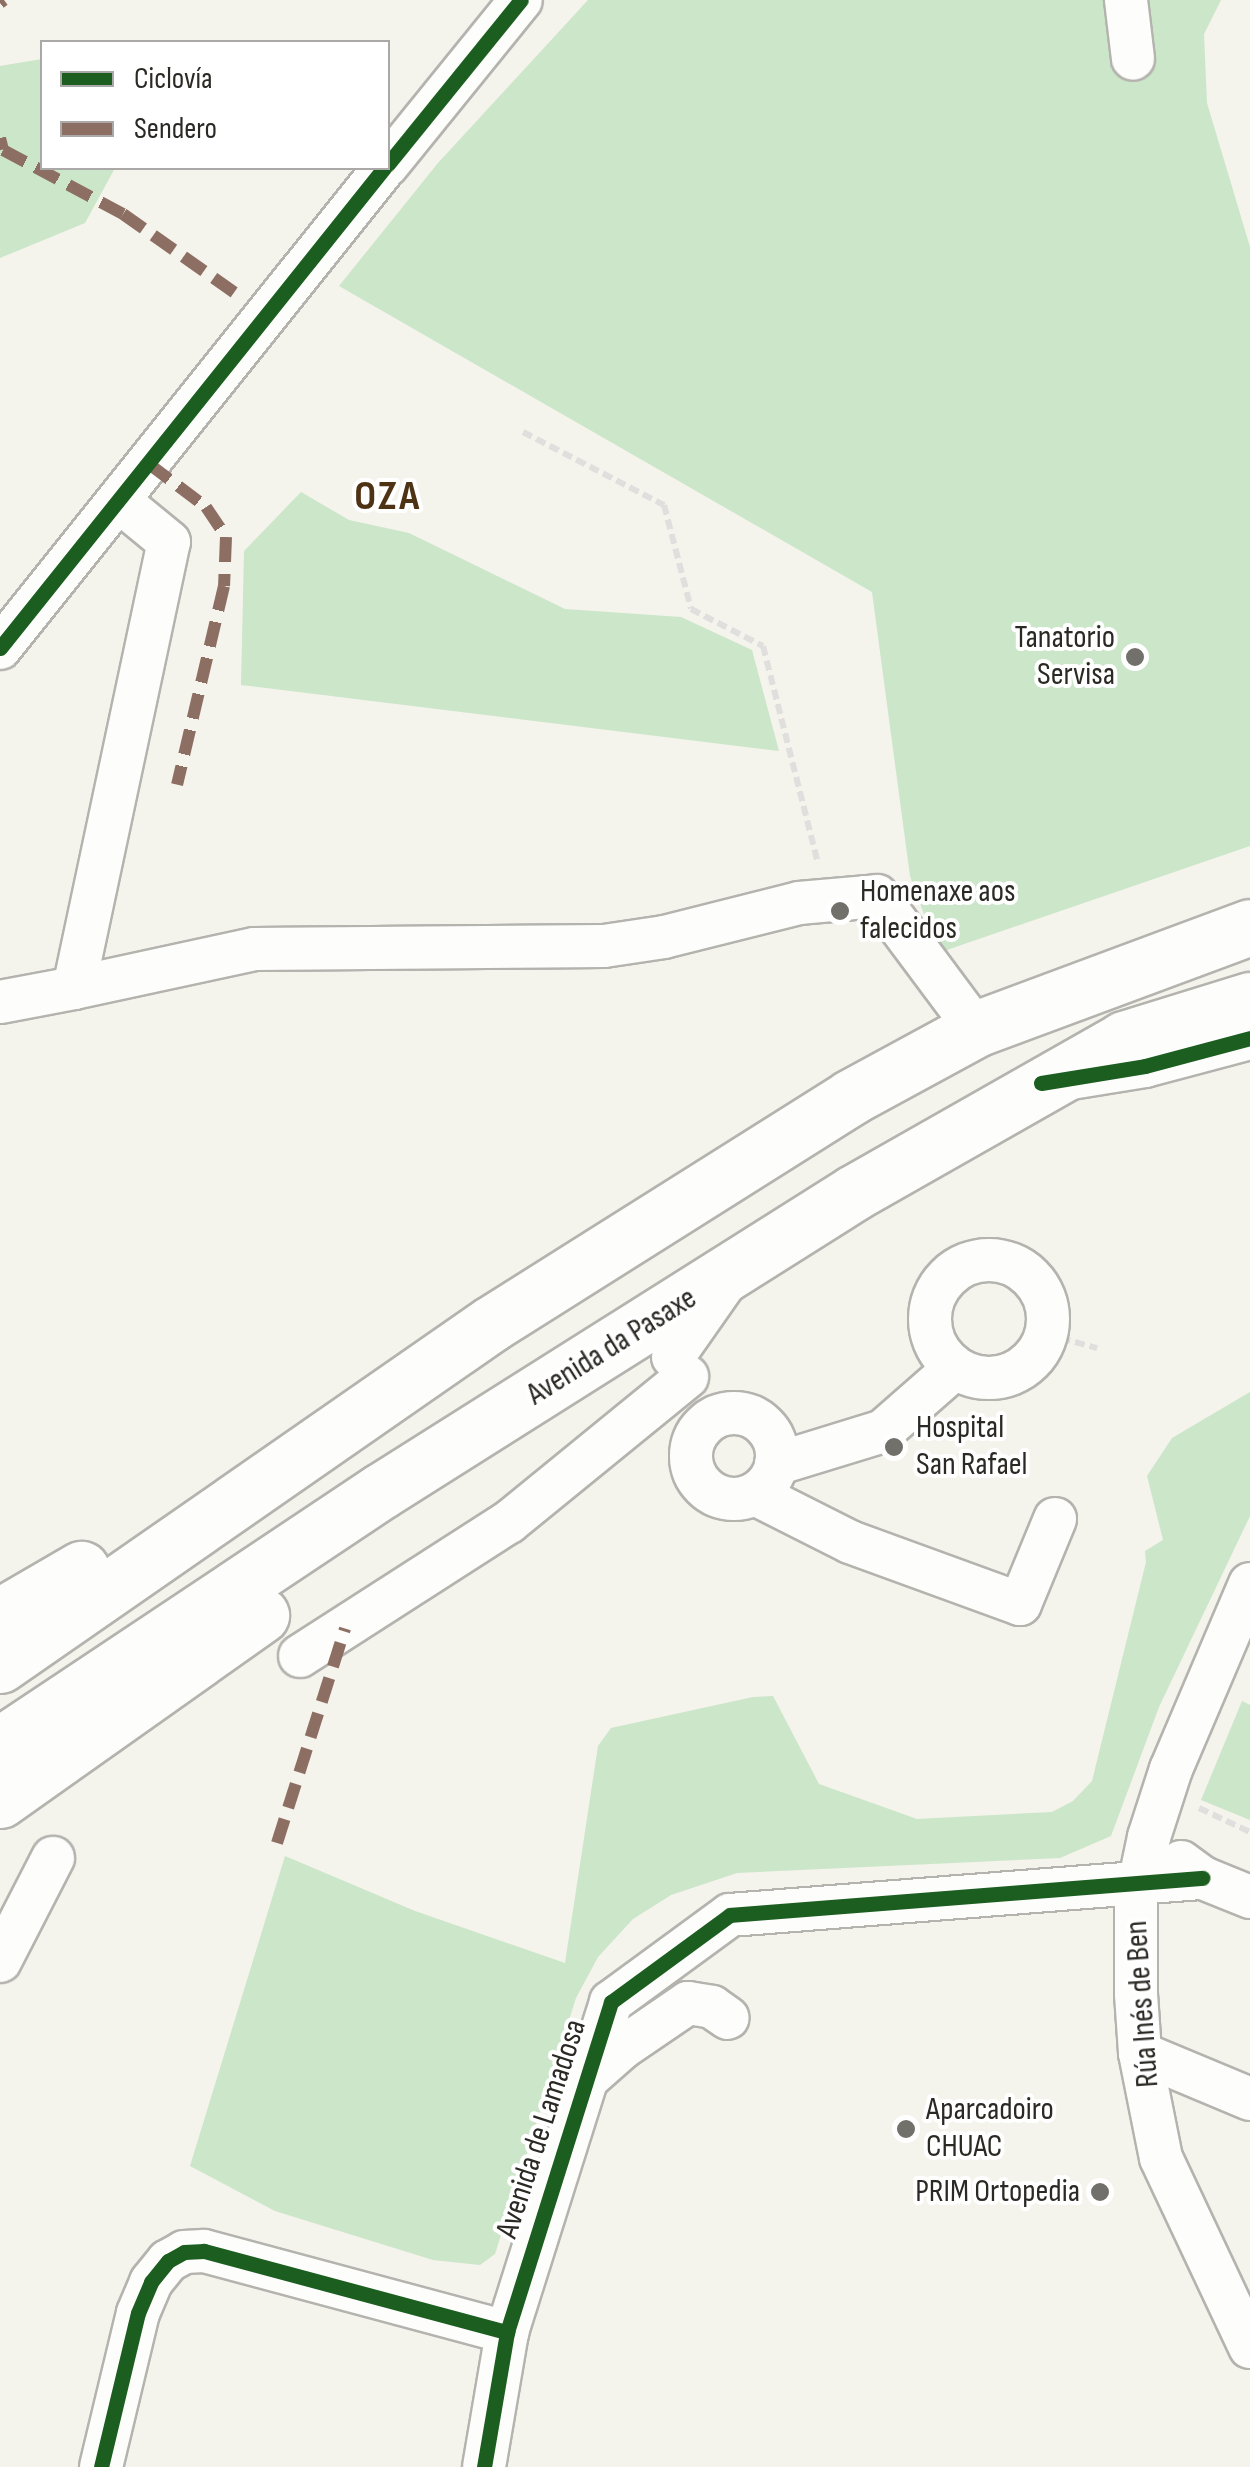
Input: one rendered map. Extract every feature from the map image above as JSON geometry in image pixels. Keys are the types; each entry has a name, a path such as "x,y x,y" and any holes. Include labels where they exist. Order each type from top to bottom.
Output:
{"main road":[{"path":"0,1616 491,1324 851,1097 976,1028 1250,927"},
{"name":"Avenida da Pasaxe","path":"0,1744 381,1492 854,1192 1040,1083 1124,1039 1250,1000"},
{"path":"0,1665 491,1324"},
{"path":"0,1800 301,1586 381,1492"}],"street":[{"path":"390,161 520,0"},
{"path":"1126,0 1134,60"},
{"path":"0,648 383,170"},
{"path":"74,988 168,542 119,500"},
{"path":"0,1002 254,949 604,946 826,900 877,896 976,1028"},
{"path":"1040,1083 1145,1066 1250,1038"},
{"path":"978,1260 1017,1266 1043,1296 1046,1334 1026,1366 1010,1375 991,1378 955,1368 941,1354 930,1316 944,1280 959,1267 978,1260"},
{"path":"300,1656 509,1522 680,1367 733,1271"},
{"path":"596,1359 680,1367"},
{"path":"680,1367 704,1424"},
{"path":"766,1479 773,1438 755,1418 729,1414 704,1424 691,1447 694,1473 700,1484 723,1498 883,1431 955,1368"},
{"path":"766,1479 850,1542 1020,1604 1055,1519"},
{"name":"Rúa Inés de Ben","path":"1250,1584 1171,1769 1149,1837 1140,1880 1136,1994 1140,2053 1160,2158 1250,2347"},
{"path":"1149,1837 1203,1878 1250,1897"},
{"path":"0,1961 53,1858"},
{"name":"Avenida de Lamadosa","path":"484,2467 507,2332 611,2002 730,1915 1203,1878"},
{"path":"587,2078 622,2048 688,2003 712,2007 728,2018"},
{"path":"1140,2053 1250,2099"},
{"path":"101,2467 138,2313 151,2282 168,2261 184,2252 204,2252 507,2332"}],"path":[{"path":"524,432 664,505 691,609 763,646 796,766 826,900"},
{"path":"1046,1334 1098,1348"}],"green space":[{"path":"588,0 1221,0 1204,34 1207,103 1250,247 1250,846 938,953 910,876 872,592 339,286 438,163"},
{"path":"40,59 40,170 114,170 85,223 0,258 0,66"},
{"path":"301,492 349,520 409,533 565,609 681,617 752,650 779,751 241,685 244,551"},
{"path":"1250,1392 1250,1516 1159,1707 1111,1836 1060,1858 737,1873 671,1895 633,1919 598,1957 576,1998 495,2254 480,2265 433,2260 275,2211 190,2166 285,1856 415,1911 565,1963 598,1746 611,1728 773,1696 819,1784 917,1819 1052,1812 1073,1801 1092,1781 1146,1562 1145,1551 1163,1540 1147,1476 1172,1438"},
{"path":"1242,1701 1250,1705 1250,1820 1201,1800"}],"marked path":[{"path":"0,3 4,0"},
{"path":"0,138 3,150 40,170"},
{"path":"40,170 123,214 238,295"},
{"path":"149,464 206,507 226,537 224,586 177,785"},
{"path":"277,1843 345,1628"}],"cycle path":[{"path":"390,162 521,0"},
{"path":"0,648 382,170"},
{"path":"1041,1083 1145,1066 1250,1038"},
{"path":"484,2467 507,2332 611,2002 730,1915 1203,1878"},
{"path":"101,2467 138,2313 151,2282 168,2261 184,2252 204,2251 507,2332"}],"place":[{"name":"Tanatorio Servisa","path":"1135,657"},
{"name":"Homenaxe aos falecidos","path":"840,911"},
{"name":"Hospital San Rafael","path":"894,1447"},
{"name":"Aparcadoiro CHUAC","path":"906,2129"},
{"name":"PRIM Ortopedia","path":"1100,2192"}],"district":[{"name":"OZA","path":"388,497"}]}
